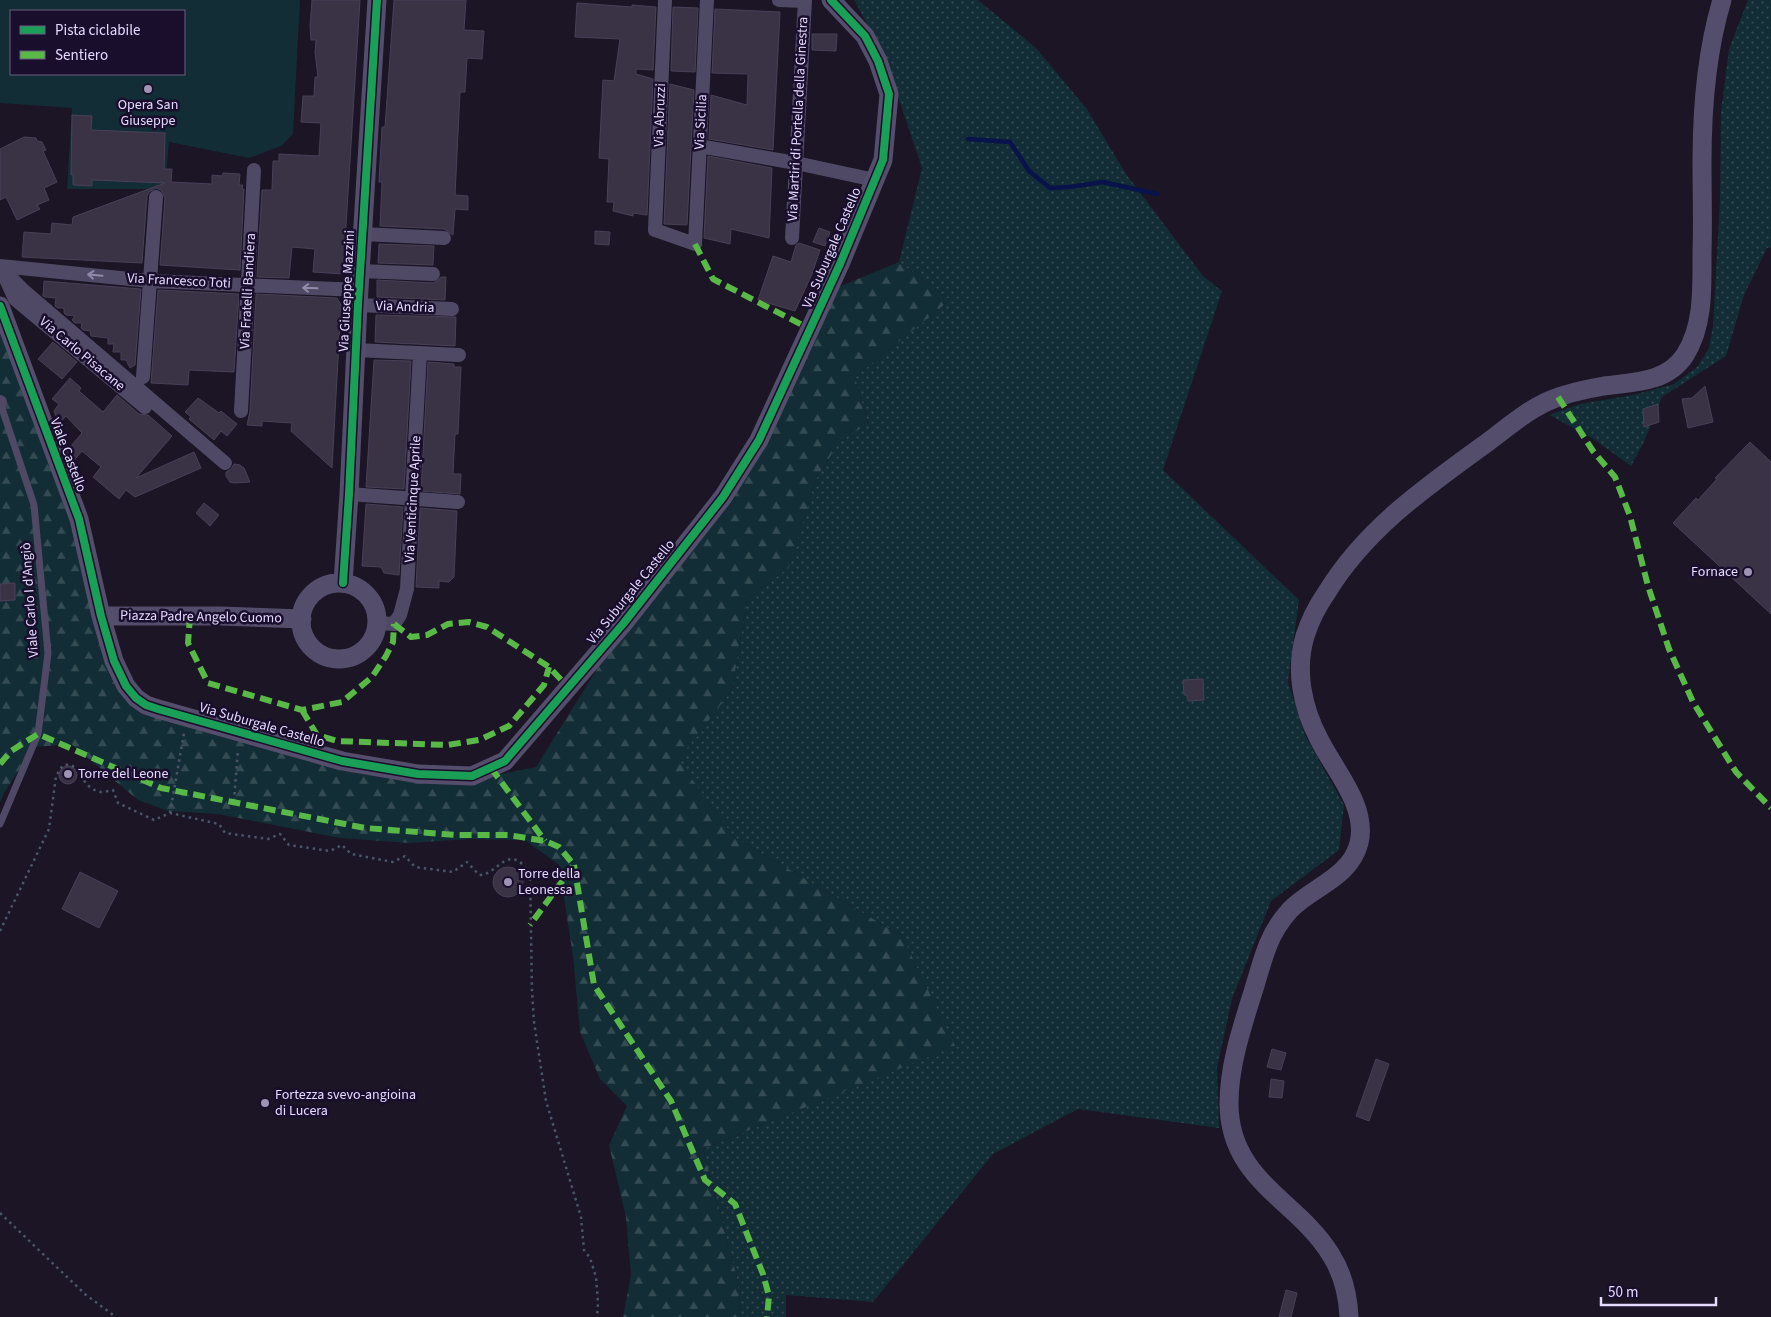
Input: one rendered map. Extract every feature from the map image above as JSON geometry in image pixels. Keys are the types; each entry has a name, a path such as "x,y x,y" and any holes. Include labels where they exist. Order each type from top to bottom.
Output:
{"street":[{"name":"Via Giuseppe Mazzini","path":"343,583 358,297 377,0"},
{"name":"Via Abruzzi","path":"665,0 655,230 695,244"},
{"name":"Via Sicilia","path":"695,244 707,0"},
{"path":"779,0 805,0"},
{"name":"Via Martiri di Portella della Ginestra","path":"792,238 805,0"},
{"name":"Via Suburgale Castello","path":"101,616 114,661 126,686 136,698 146,705 342,760 418,774 472,776 505,761 623,624 728,489 759,440 840,264 883,160 889,94 878,61 865,36 831,0"},
{"path":"1349,1317 1346,1291 1332,1256 1310,1228 1269,1191 1253,1172 1237,1144 1229,1114 1229,1095 1237,1051 1268,943 1279,924 1292,908 1344,870 1355,854 1360,836 1358,816 1350,794 1320,741 1305,704 1301,667 1305,635 1316,610 1332,583 1369,537 1389,518 1531,410 1558,397 1579,390 1653,378 1669,372 1683,358 1698,325 1702,293 1704,98 1711,42 1722,0"},
{"path":"699,146 796,163 875,180"},
{"name":"Via Fratelli Bandiera","path":"241,411 254,170"},
{"path":"144,377 156,197"},
{"path":"363,234 444,238"},
{"path":"0,267 23,290 225,463"},
{"name":"Via Francesco Toti","path":"0,267 150,281 248,285 358,297"},
{"name":"Via Carlo Pisacane","path":"0,267 15,299 175,432"},
{"path":"360,271 433,274"},
{"name":"Via Andria","path":"358,297 452,309"},
{"name":"Viale Castello","path":"0,306 79,519 101,616"},
{"path":"356,350 459,355"},
{"name":"Via Venticinque Aprile","path":"377,622 394,624 403,605 407,589 420,353"},
{"path":"349,494 458,502"},
{"path":"343,583 356,587 368,596 375,608 377,622"},
{"name":"Piazza Padre Angelo Cuomo","path":"343,583 331,584 320,589 310,597 304,607 303,631 308,642 321,654 338,659 350,657 360,652 369,644 375,634 377,622"},
{"name":"Piazza Padre Angelo Cuomo","path":"101,616 220,616 302,619"}],"lane":[{"name":"Viale Carlo I d'Angiò","path":"0,403 34,505 48,653 38,734 0,824"}],"path":[{"path":"170,813 185,725"},
{"path":"234,801 238,742"},
{"path":"0,931 49,829 56,776 63,765 68,764 75,766 87,785 101,792 113,790 118,803 154,820 170,813 219,824 225,833 268,839 280,834 289,844 330,850 342,845 351,854 392,862 405,856 415,867 453,872 467,862 479,876 484,875 499,863 517,860 524,865 530,874 534,1022 546,1101 581,1217 584,1250 590,1258 596,1277 597,1317"},
{"path":"0,1212 86,1295 116,1317"}],"green space":[{"name":"Opera San Giuseppe","path":"0,0 300,0 293,134 281,146 249,158 169,142 165,189 67,189 72,108 0,103"},
{"path":"854,0 978,0 1036,48 1087,109 1126,174 1203,276 1222,291 1163,470 1299,600 1288,682 1305,735 1344,805 1339,850 1271,901 1232,999 1217,1068 1219,1128 1078,1109 993,1154 873,1302 786,1295 786,1317 742,1317 736,1274 703,1149 954,1046 902,936 734,837 677,760 732,690 747,599 789,567 816,479 840,441 868,423 855,377 950,300 899,262 922,168 884,55"},
{"path":"1748,0 1771,0 1771,247 1767,248 1744,295 1726,356 1662,397 1644,442 1631,466 1592,438 1549,415 1580,404 1633,395 1674,384 1697,367 1709,348 1713,325 1720,200 1721,111 1729,49"},
{"path":"899,262 950,300 855,377 868,424 840,441 816,479 789,567 747,599 732,690 678,760 734,837 902,936 955,1046 703,1149 736,1274 742,1317 623,1317 631,1275 626,1217 609,1145 627,1106 600,1079 580,1032 573,956 559,865 525,840 469,839 409,843 340,838 218,814 168,811 138,800 71,744 34,747 4,793 0,803 0,311 54,461 112,662 145,707 342,762 472,780 536,767 602,661 759,457 819,295"}],"building":[{"path":"312,0 360,0 343,274 313,272 315,249 292,247 289,278 257,277 262,190 272,190 273,161 279,161 279,154 319,156 321,123 301,122 303,96 314,96 315,77 318,77 315,52 316,40 311,40"},
{"path":"394,0 466,0 464,30 484,31 482,59 467,58 465,92 460,92 455,195 468,196 468,210 455,209 453,235 444,229 380,226 382,182 379,182 382,127 385,127"},
{"path":"577,3 656,7 653,70 636,69 636,74 653,79 647,215 633,213 633,216 613,211 614,202 607,202 609,159 599,158 603,80 614,81 620,39 575,37"},
{"path":"673,7 698,8 695,72 671,71"},
{"path":"715,9 780,12 773,150 709,139 711,95 747,105 748,74 712,73"},
{"path":"812,34 837,34 836,51 812,50"},
{"path":"670,84 694,90 687,225 664,224"},
{"path":"72,115 92,116 91,130 165,133 164,169 172,169 171,182 212,184 212,175 222,176 223,173 240,174 239,185 243,185 242,189 244,189 240,270 160,265 165,198 161,190 156,188 149,192 147,196 142,263 22,257 24,232 51,234 52,223 72,225 73,217 165,183 92,180 92,186 73,185 73,174 71,175"},
{"path":"24,137 36,138 37,141 42,142 46,150 43,151 57,182 44,188 49,200 37,205 40,209 17,220 6,197 0,200 0,149"},
{"path":"708,156 772,168 769,238 731,229 730,244 704,238"},
{"path":"819,228 830,232 825,246 813,242"},
{"path":"595,231 610,232 609,245 595,244"},
{"path":"799,243 820,250 812,274 795,311 758,300 773,256 791,262 796,245"},
{"path":"379,244 434,246 433,265 378,263"},
{"path":"441,277 446,277 445,300 377,297 377,280 433,283"},
{"path":"44,281 141,289 135,365 130,368 126,360 121,360 121,352 113,352 114,344 108,344 108,338 91,336 90,331 83,330 81,328 82,323 75,323 72,320 75,316 66,315 64,308 55,306 56,298 43,296"},
{"path":"158,290 239,294 234,372 189,370 188,385 151,383"},
{"path":"256,294 337,298 341,305 332,468 291,431 292,423 262,421 262,426 247,425 250,411"},
{"path":"376,315 456,317 455,346 375,342"},
{"path":"53,342 77,362 62,379 38,359"},
{"path":"374,360 411,361 404,489 366,487"},
{"path":"428,362 454,364 454,367 461,367 458,434 455,434 453,474 461,474 460,494 421,491"},
{"path":"70,378 81,388 79,391 103,412 117,395 139,414 148,415 172,436 136,478 194,452 201,468 135,497 126,490 119,499 93,477 101,467 82,451 71,464 66,452 82,433 66,416 59,424 54,411 59,404 52,399"},
{"path":"1705,386 1713,422 1688,428 1682,399 1692,398"},
{"path":"198,398 219,413 221,411 237,424 227,436 221,431 214,440 189,419 191,417 185,412"},
{"path":"1658,404 1659,422 1644,427 1643,409"},
{"name":"Fornace","path":"1750,442 1771,462 1771,614 1673,523 1696,498 1698,500 1717,479 1715,478"},
{"path":"234,464 244,468 250,482 230,482 226,472"},
{"path":"204,503 219,515 210,526 196,513"},
{"path":"366,504 403,507 399,575 384,573 381,567 362,566"},
{"path":"420,508 457,511 454,577 449,582 439,581 439,588 416,587"},
{"path":"15,583 15,600 0,601 0,584"},
{"path":"1203,679 1204,700 1188,701 1187,695 1184,695 1183,680"},
{"name":"Torre del Leone","path":"68,766 74,769 77,775 74,781 68,784 62,781 59,775 62,769"},
{"name":"Torre della Leonessa","path":"508,867 514,868 522,876 522,888 514,896 508,897 502,896 494,888 493,882 494,876 502,868"},
{"path":"80,872 118,891 99,928 62,909"},
{"path":"1272,1049 1286,1053 1281,1070 1267,1067"},
{"path":"1376,1059 1389,1064 1369,1121 1356,1116"},
{"path":"1271,1079 1284,1081 1282,1098 1269,1097"},
{"path":"1286,1290 1297,1293 1291,1317 1279,1317"}],"waterway":[{"path":"968,139 1010,142 1029,171 1050,188 1103,182 1157,194"}],"marked path":[{"path":"695,244 713,279 810,329"},
{"path":"1558,397 1593,451 1615,477 1630,516 1648,586 1669,649 1693,702 1736,772 1771,808"},
{"path":"190,616 188,643 208,683 302,710 342,702 372,677 393,642 394,624"},
{"path":"394,624 411,637 427,635 448,624 469,622 487,627 549,667 568,687"},
{"path":"302,710 317,735 337,741 447,745 479,740 509,726 544,685 549,667"},
{"path":"0,764 11,751 38,734 161,788 365,828 456,835 508,835 545,841 559,847 574,865 530,925"},
{"path":"491,768 545,841"},
{"path":"574,865 594,985 671,1101 705,1180 735,1204 763,1274 769,1296 767,1317"}],"cycle path":[{"path":"343,583 377,0"},
{"path":"0,306 79,519 101,616 114,661 126,686 136,698 146,705 158,709 342,761 418,774 472,776 505,761 623,624 723,497 759,440 840,264 883,160 889,94 878,61 865,36 831,0"}],"place":[{"name":"Opera San Giuseppe","path":"148,89"},
{"name":"Fornace","path":"1748,572"},
{"name":"Torre del Leone","path":"68,774"},
{"name":"Torre della Leonessa","path":"508,882"},
{"name":"Fortezza svevo-angioina di Lucera","path":"265,1103"}]}
